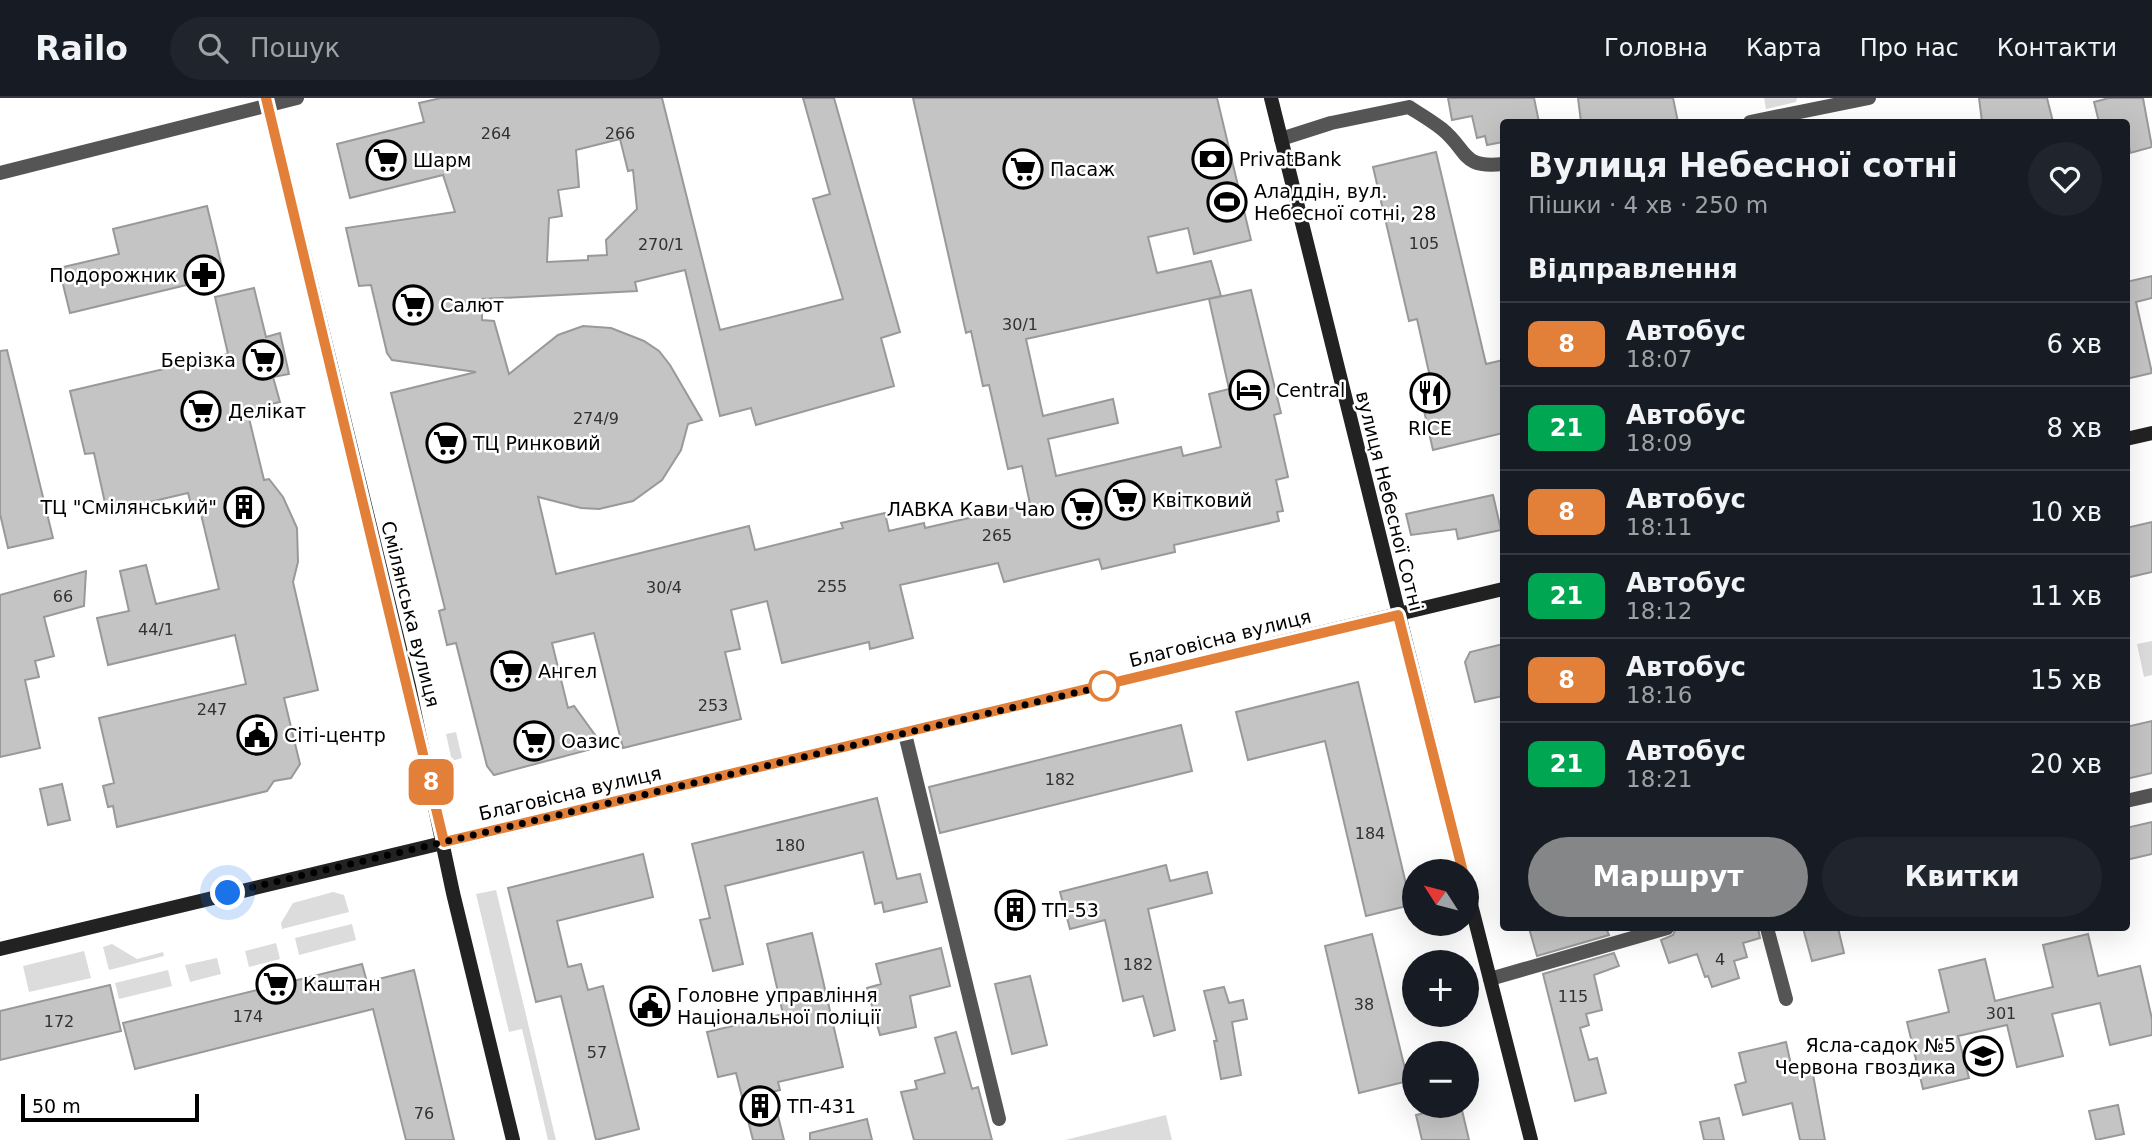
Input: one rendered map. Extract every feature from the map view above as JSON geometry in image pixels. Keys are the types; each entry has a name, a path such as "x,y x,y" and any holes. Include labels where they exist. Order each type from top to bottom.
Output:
{"main road":[{"name":"вулиця Небесної Сотні","path":"1271,98 1460,859"},
{"name":"Смілянська вулиця","path":"267,102 513,1140"},
{"path":"2130,438 2152,433"},
{"name":"Благовісна вулиця","path":"0,949 1500,590"},
{"path":"1479,936 1531,1140"}],"street":[{"path":"0,173 267,102 297,98"},
{"path":"1765,119 1869,98"},
{"path":"1281,139 1331,123 1409,107 1444,130 1463,156 1482,167 1500,164"},
{"path":"905,734 999,1119"},
{"path":"2130,800 2152,795"},
{"path":"1490,979 1657,931"},
{"path":"1768,931 1786,999"}],"shaded area":[{"path":"1764,98 1797,98 1796,102 1766,109"},
{"path":"2152,641 2152,675 2144,677 2137,644"},
{"path":"456,732 462,758 452,761 446,734"},
{"path":"496,890 556,1140 548,1140 522,1029 509,1032 476,894"},
{"path":"333,892 344,895 349,912 282,929 281,923 293,903"},
{"path":"352,924 356,940 299,955 295,938"},
{"path":"276,943 280,959 249,967 245,951"},
{"path":"112,944 137,959 163,952 164,956 109,970 103,947"},
{"path":"84,951 91,978 29,992 23,966"},
{"path":"217,958 221,974 190,982 185,965"},
{"path":"168,970 172,986 119,999 115,983"},
{"path":"1166,1115 1172,1140 1065,1140"}],"building":[{"path":"441,98 662,98 720,330 843,299 813,199 830,194 803,98 834,98 900,332 881,338 894,386 756,425 751,408 720,416 685,270 635,282 637,291 482,299 482,320 494,321 509,374 558,335 583,326 611,328 644,341 659,351 702,420 688,424 681,450 662,480 633,501 599,509 581,508 538,497 556,574 749,526 755,550 843,528 841,523 885,513 889,531 924,523 925,528 1030,504 1022,466 1008,469 989,385 983,386 971,331 966,333 913,98 1217,98 1251,240 1194,254 1188,228 1148,237 1157,273 1211,261 1221,296 1026,339 1043,416 1113,399 1118,423 1048,439 1056,476 1181,447 1183,456 1221,447 1209,394 1229,389 1209,299 1251,290 1281,413 1274,415 1288,477 1276,480 1283,511 1277,512 1279,521 1174,545 1175,552 1102,569 1099,559 1004,582 998,563 900,585 913,638 870,649 869,642 782,663 767,601 731,610 740,649 725,652 741,719 623,748 594,633 552,643 568,708 574,706 603,746 494,775 487,766 456,643 447,645 439,611 445,609 391,393 476,372 392,360 387,353 371,285 359,286 346,228 455,212 443,175 350,198 337,144 424,122 419,103","holes":["620,139 628,171 633,170 637,209 606,240 607,255 588,256 588,260 547,262 549,218 562,216 558,190 579,187 576,150"]},
{"path":"1448,98 1534,98 1538,119 1500,119 1500,143 1487,145 1485,136 1477,138 1472,116 1452,120"},
{"path":"1578,98 1673,98 1677,119 1581,119"},
{"path":"1979,98 2047,98 2052,119 1982,119"},
{"path":"2109,98 2143,98 2152,147 2130,153 2130,119 2098,119 2094,102"},
{"path":"1436,152 1486,364 1500,361 1500,434 1433,450 1417,380 1430,377 1417,319 1409,321 1373,167"},
{"path":"207,206 224,276 70,313 59,268 119,254 113,229"},
{"path":"2152,276 2152,298 2136,302 2152,373 2130,378 2130,281"},
{"path":"254,288 266,337 280,333 289,374 273,377 280,402 247,410 264,480 269,479 283,497 297,528 298,562 293,582 318,690 284,698 300,764 291,778 274,781 267,791 117,827 113,806 108,807 103,786 114,783 99,718 246,684 235,635 108,665 97,618 129,611 120,571 146,565 156,604 219,589 199,506 192,508 188,493 107,512 94,453 85,454 70,391 228,354 215,297"},
{"path":"7,350 53,538 8,548 0,514 0,351"},
{"path":"1493,495 1500,530 1458,539 1456,529 1411,535 1406,514"},
{"path":"2152,522 2152,572 2130,577 2130,527"},
{"path":"86,571 84,606 44,617 54,656 35,661 39,677 25,680 40,748 0,757 0,595"},
{"path":"1500,645 1500,697 1475,702 1465,662 1470,652"},
{"path":"1358,682 1402,867 1402,907 1366,916 1325,741 1248,760 1236,712"},
{"path":"2152,721 2152,773 2130,778 2130,726"},
{"path":"1181,725 1192,771 940,833 929,787"},
{"path":"62,784 70,820 48,825 40,789"},
{"path":"877,798 897,879 920,874 927,902 884,912 882,902 875,904 863,852 725,886 743,964 713,971 700,920 710,918 692,844"},
{"path":"2152,822 2152,854 2130,859 2130,827"},
{"path":"643,854 653,897 557,921 568,967 581,964 588,990 603,986 639,1129 596,1140 561,996 536,1002 508,888"},
{"path":"1166,865 1170,881 1207,872 1212,893 1148,909 1175,1030 1154,1036 1143,996 1123,1001 1105,920 1070,929 1060,892"},
{"path":"1530,931 1607,931 1609,935 1537,956"},
{"path":"1675,931 1759,931 1760,938 1743,943 1747,957 1734,961 1739,978 1712,987 1708,976 1705,977 1697,954 1669,963 1661,940 1673,935"},
{"path":"1804,931 1839,931 1844,953 1812,961"},
{"path":"812,933 843,1067 778,1082 780,1090 772,1092 784,1140 753,1140 736,1073 718,1077 707,1032 783,1014 767,944"},
{"path":"1372,934 1402,1056 1402,1082 1359,1093 1325,946"},
{"path":"2088,934 2098,976 2140,966 2152,1019 2152,1035 2110,1045 2100,1003 2052,1014 2063,1056 2017,1067 2007,1025 1958,1036 1969,1078 1923,1089 1907,1022 1949,1012 1939,970 1985,959 1995,1001 2053,987 2043,945"},
{"path":"941,948 950,986 910,996 916,1027 880,1035 867,988 881,984 876,964"},
{"path":"1614,953 1619,966 1594,975 1602,1010 1586,1014 1589,1025 1580,1028 1589,1060 1597,1058 1606,1093 1575,1101 1543,974"},
{"path":"362,964 367,982 414,970 454,1140 406,1140 373,1009 135,1069 123,1023"},
{"path":"1030,976 1047,1045 1012,1054 995,984"},
{"path":"110,985 121,1031 0,1060 0,1011"},
{"path":"1224,987 1229,1003 1243,1000 1247,1019 1232,1022 1241,1075 1221,1079 1214,1041 1217,1041 1204,991"},
{"path":"956,1032 972,1089 978,1087 992,1140 914,1140 901,1092 917,1089 915,1081 945,1073 935,1038"},
{"path":"1786,1042 1793,1074 1812,1069 1825,1140 1800,1140 1792,1103 1743,1115 1735,1085 1746,1082 1739,1053"},
{"path":"2118,1105 2124,1134 2096,1140 2089,1111"},
{"path":"1417,1118 1464,1118 1469,1140 1422,1140"},
{"path":"1719,1118 1724,1140 1704,1140 1700,1122"},
{"path":"867,1119 872,1140 810,1140 810,1133"}],"bus line":[{"name":"8","path":"266,98 444,842 1398,615 1460,859"}],"place":[{"name":"PrivatBank","path":"1212,159"},
{"name":"Шарм","path":"386,160"},
{"name":"Пасаж","path":"1023,169"},
{"name":"Аладдін, вул. Небесної сотні, 28","path":"1227,202"},
{"name":"Подорожник","path":"204,275"},
{"name":"Салют","path":"413,305"},
{"name":"Берізка","path":"263,360"},
{"name":"Central","path":"1249,390"},
{"name":"RICE","path":"1430,393"},
{"name":"Делікат","path":"201,411"},
{"name":"ТЦ Ринковий","path":"446,443"},
{"name":"Квітковий","path":"1125,500"},
{"name":"ТЦ \"Смілянський\"","path":"244,507"},
{"name":"ЛАВКА Кави Чаю","path":"1082,509"},
{"name":"Ангел","path":"511,671"},
{"name":"Сіті-центр","path":"257,735"},
{"name":"Оазис","path":"534,741"},
{"name":"ТП-53","path":"1015,910"},
{"name":"Каштан","path":"276,984"},
{"name":"Головне управління Національної поліції","path":"650,1006"},
{"name":"Ясла-садок №5 Червона гвоздика","path":"1983,1056"},
{"name":"ТП-431","path":"760,1106"}],"route":[{"path":"228,893 1104,686"}]}
